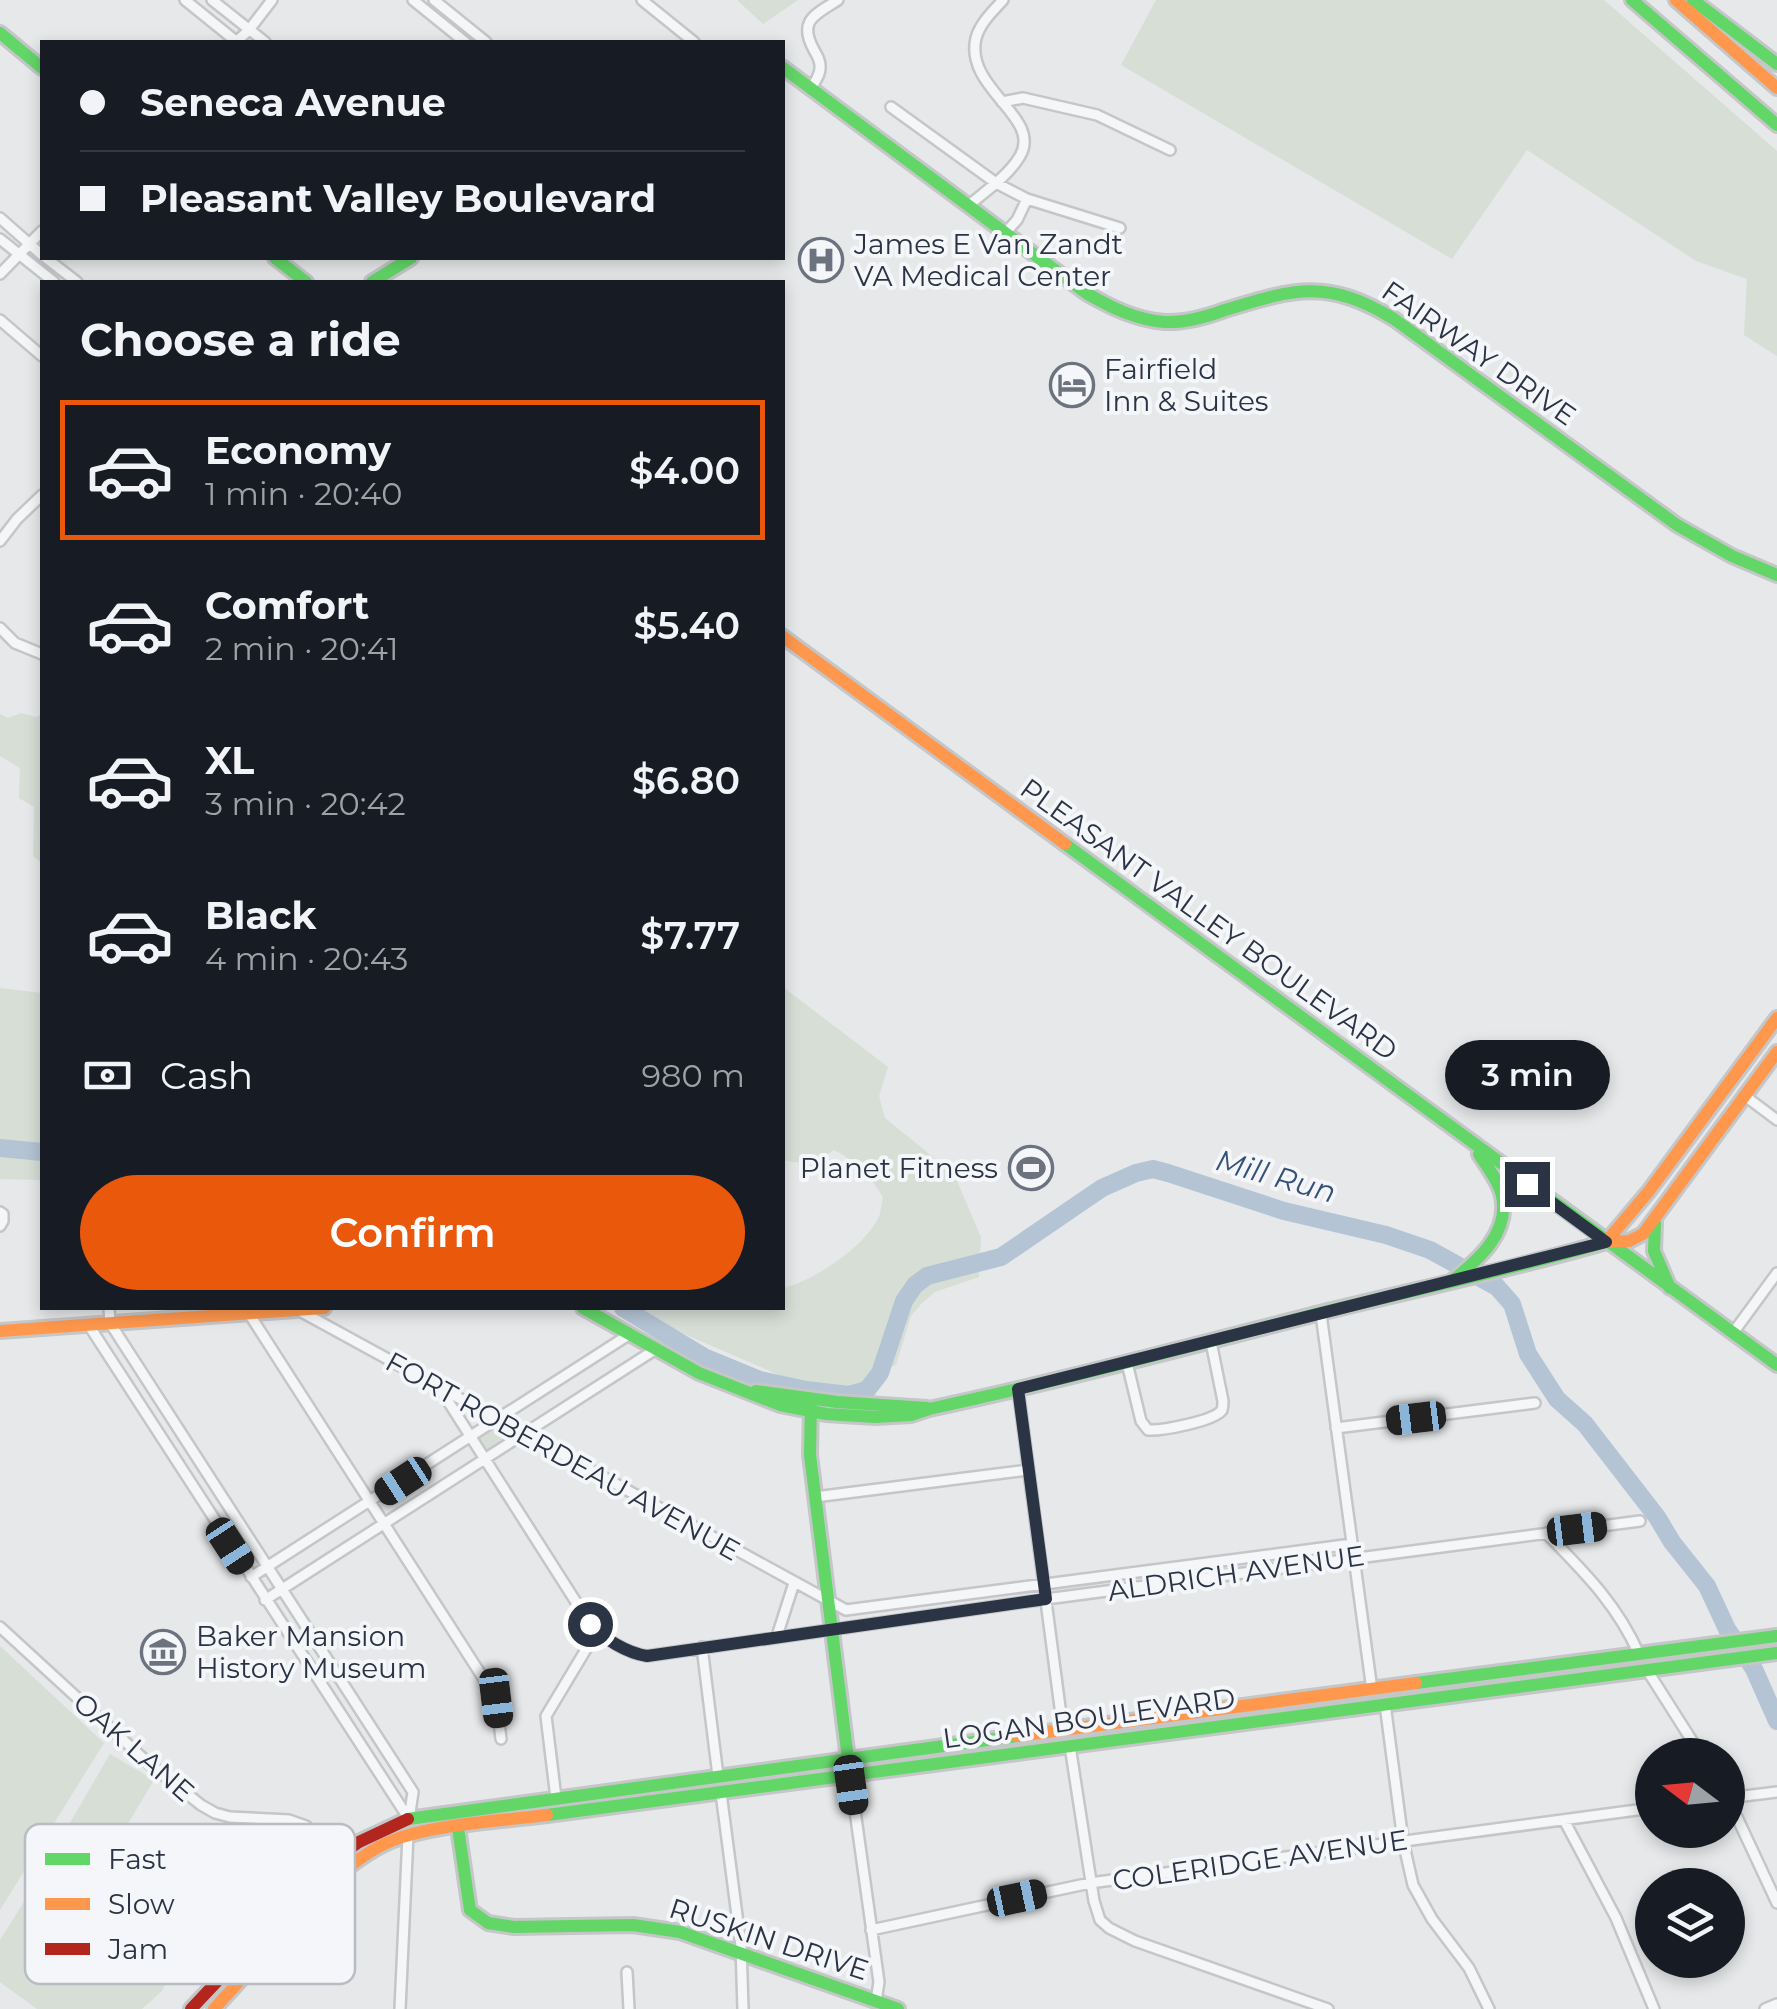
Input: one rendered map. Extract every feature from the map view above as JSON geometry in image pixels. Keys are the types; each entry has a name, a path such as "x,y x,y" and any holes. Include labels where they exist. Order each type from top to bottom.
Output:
{"main road":[{"path":"1632,0 1777,126"},
{"path":"1676,0 1777,88"},
{"path":"1693,0 1777,64"},
{"path":"0,33 40,66"},
{"name":"FAIRWAY DRIVE","path":"785,69 1102,303 1143,319 1169,322 1303,290 1344,294 1370,304 1677,525 1732,556 1777,575"},
{"path":"278,260 303,280"},
{"path":"375,280 408,260"},
{"name":"PLEASANT VALLEY BOULEVARD","path":"785,638 1777,1365"},
{"path":"1606,1242 1648,1192 1777,1018"},
{"path":"587,1310 700,1373 755,1398 781,1406 913,1415 927,1408 1127,1363 1606,1242 1629,1241 1656,1220 1777,1052"},
{"path":"1727,1083 1745,1096"},
{"path":"1458,1278 1493,1243 1503,1216 1496,1181 1473,1144"},
{"path":"1656,1220 1653,1245 1670,1288"},
{"path":"0,1332 298,1310"},
{"path":"810,1406 810,1455 850,1775"},
{"name":"LOGAN BOULEVARD","path":"355,1843 408,1820 556,1798 1777,1636"},
{"name":"LOGAN BOULEVARD","path":"355,1863 388,1842 408,1835 1777,1653"},
{"path":"408,1820 408,1835"},
{"name":"RUSKIN DRIVE","path":"458,1828 470,1910 488,1923 514,1927 658,1927 741,1953 870,2005 898,2009"},
{"name":"LOGAN BOULEVARD","path":"192,2009 215,1984"},
{"name":"LOGAN BOULEVARD","path":"214,2009 237,1984"}],"street":[{"path":"184,0 234,40"},
{"path":"212,0 262,40"},
{"path":"239,40 272,0"},
{"path":"413,0 463,40"},
{"path":"434,0 484,40"},
{"path":"642,0 692,40"},
{"path":"811,88 820,72 820,62 806,35 806,26 818,12 838,0"},
{"path":"969,205 1021,156 1025,141 1021,123 982,78 975,58 976,37 1003,0"},
{"path":"1002,102 1023,98 1097,115 1170,150"},
{"path":"891,107 996,182 1027,199 1120,228"},
{"path":"1006,232 1027,199"},
{"path":"0,218 40,253"},
{"path":"0,274 40,233"},
{"path":"0,239 51,280"},
{"path":"49,260 74,280"},
{"path":"0,320 40,354"},
{"path":"0,541 40,497"},
{"path":"0,628 15,643 40,653"},
{"path":"1745,1096 1777,1120"},
{"path":"0,1212 0,1226"},
{"path":"1732,1333 1777,1272"},
{"path":"108,1310 110,1323 413,1792 408,1820"},
{"name":"FORT ROBERDEAU AVENUE","path":"298,1310 828,1602"},
{"path":"248,1312 496,1698 501,1739"},
{"path":"1321,1314 1372,1690"},
{"path":"88,1324 408,1820"},
{"path":"251,1578 630,1334"},
{"path":"1127,1363 1141,1420 1148,1430 1160,1431 1214,1416 1222,1410 1211,1342"},
{"path":"265,1600 656,1349"},
{"path":"438,1387 597,1632 546,1716 556,1798"},
{"path":"1018,1389 1063,1730"},
{"path":"1336,1428 1535,1403"},
{"path":"815,1497 1028,1470"},
{"name":"ALDRICH AVENUE","path":"597,1632 634,1654 647,1656 1640,1521"},
{"path":"1546,1532 1602,1592 1639,1654"},
{"name":"ALDRICH AVENUE","path":"828,1602 846,1610 1352,1544"},
{"path":"777,1636 794,1583"},
{"name":"OAK LANE","path":"0,1628 146,1762 201,1806 230,1817 300,1824"},
{"path":"702,1647 718,1776"},
{"path":"1647,1670 1690,1738"},
{"path":"1385,1704 1408,1866 1420,1900 1469,1968 1490,2009"},
{"path":"1070,1746 1090,1883 1100,1920 1121,1936 1328,2009"},
{"path":"376,1772 393,1760"},
{"path":"850,1775 878,1982 870,2005"},
{"path":"720,1792 741,1953 743,2009"},
{"path":"1745,1796 1777,1792"},
{"name":"COLERIDGE AVENUE","path":"871,1930 1090,1883 1635,1810"},
{"path":"1564,1820 1616,1918 1654,2009"},
{"path":"1745,1834 1777,1903"},
{"path":"400,2009 408,1835"},
{"path":"627,1972 630,2009"},
{"path":"1766,2009 1777,2004"}],"shaded area":[{"path":"737,0 798,0 763,24"},
{"path":"1156,0 1604,0 1777,151 1777,356 1744,335 1747,279 1696,261 1527,150 1452,259 1121,65"},
{"path":"21,713 40,715 40,861 33,856 34,807 19,798 20,768 0,756 0,714 8,718"},
{"path":"0,988 40,993 40,1180 0,1179"},
{"path":"785,989 888,1067 879,1096 885,1118 954,1174 981,1237 979,1277 935,1292 922,1303 911,1316 896,1365 873,1374 858,1389 818,1392 629,1310 785,1310 785,1287 839,1260 864,1238 880,1214 883,1197 862,1170 834,1150 810,1161 785,1160"},
{"path":"496,1426 513,1435 486,1453 476,1439"},
{"path":"0,1646 104,1743 54,1824 25,1824 25,1870 0,1910"},
{"path":"110,1754 154,1780 128,1824 69,1824"},
{"path":"25,1900 25,1984 165,1984 142,2009 37,2009 0,1982 0,1940"}],"waterway":[{"name":"Mill Run","path":"0,1148 40,1152"},
{"name":"Mill Run","path":"626,1310 704,1357 760,1380 849,1395 867,1390 880,1373 904,1301 927,1276 1001,1257 1102,1188 1153,1169 1284,1211 1386,1235 1430,1250 1497,1287 1512,1304 1528,1354 1557,1399 1585,1424 1707,1586 1727,1629 1754,1669 1777,1721"}],"traffic: fast":[{"path":"1632,0 1777,125"},
{"path":"1693,0 1777,64"},
{"path":"0,33 40,66"},
{"path":"785,69 1104,303 1144,319 1173,322 1272,296 1311,291 1371,306 1677,525 1732,556 1777,575"},
{"path":"278,260 303,280"},
{"path":"375,280 408,260"},
{"path":"1065,844 1777,1365"},
{"path":"1452,1281 1481,1255 1501,1222 1500,1190 1479,1154"},
{"path":"1655,1223 1654,1251 1670,1288"},
{"path":"587,1310 699,1373 780,1405 826,1414 911,1415 1606,1242"},
{"path":"756,1391 927,1408"},
{"path":"811,1400 810,1455 850,1775"},
{"path":"1416,1683 1777,1636"},
{"path":"547,1815 1777,1653"},
{"path":"408,1819 1017,1736"},
{"path":"458,1828 470,1910 488,1923 514,1927 633,1925 680,1932 898,2009"}],"traffic: slow":[{"path":"1676,0 1777,88"},
{"path":"785,638 1065,844"},
{"path":"1606,1242 1649,1191 1777,1018"},
{"path":"1607,1242 1629,1241 1643,1234 1777,1052"},
{"path":"0,1331 296,1310"},
{"path":"1017,1736 1416,1683"},
{"path":"355,1863 408,1835 547,1815"},
{"path":"214,2009 237,1984"}],"traffic: jam":[{"path":"355,1845 408,1819"},
{"path":"191,2009 215,1984"}],"place":[{"name":"James E Van Zandt VA Medical Center","path":"821,260"},
{"name":"Fairfield Inn & Suites","path":"1072,385"},
{"name":"Planet Fitness","path":"1031,1168"},
{"name":"Baker Mansion History Museum","path":"163,1652"}],"route":[{"path":"590,1624 634,1654 647,1656 1046,1599 1018,1389 1606,1242 1527,1184"}]}
